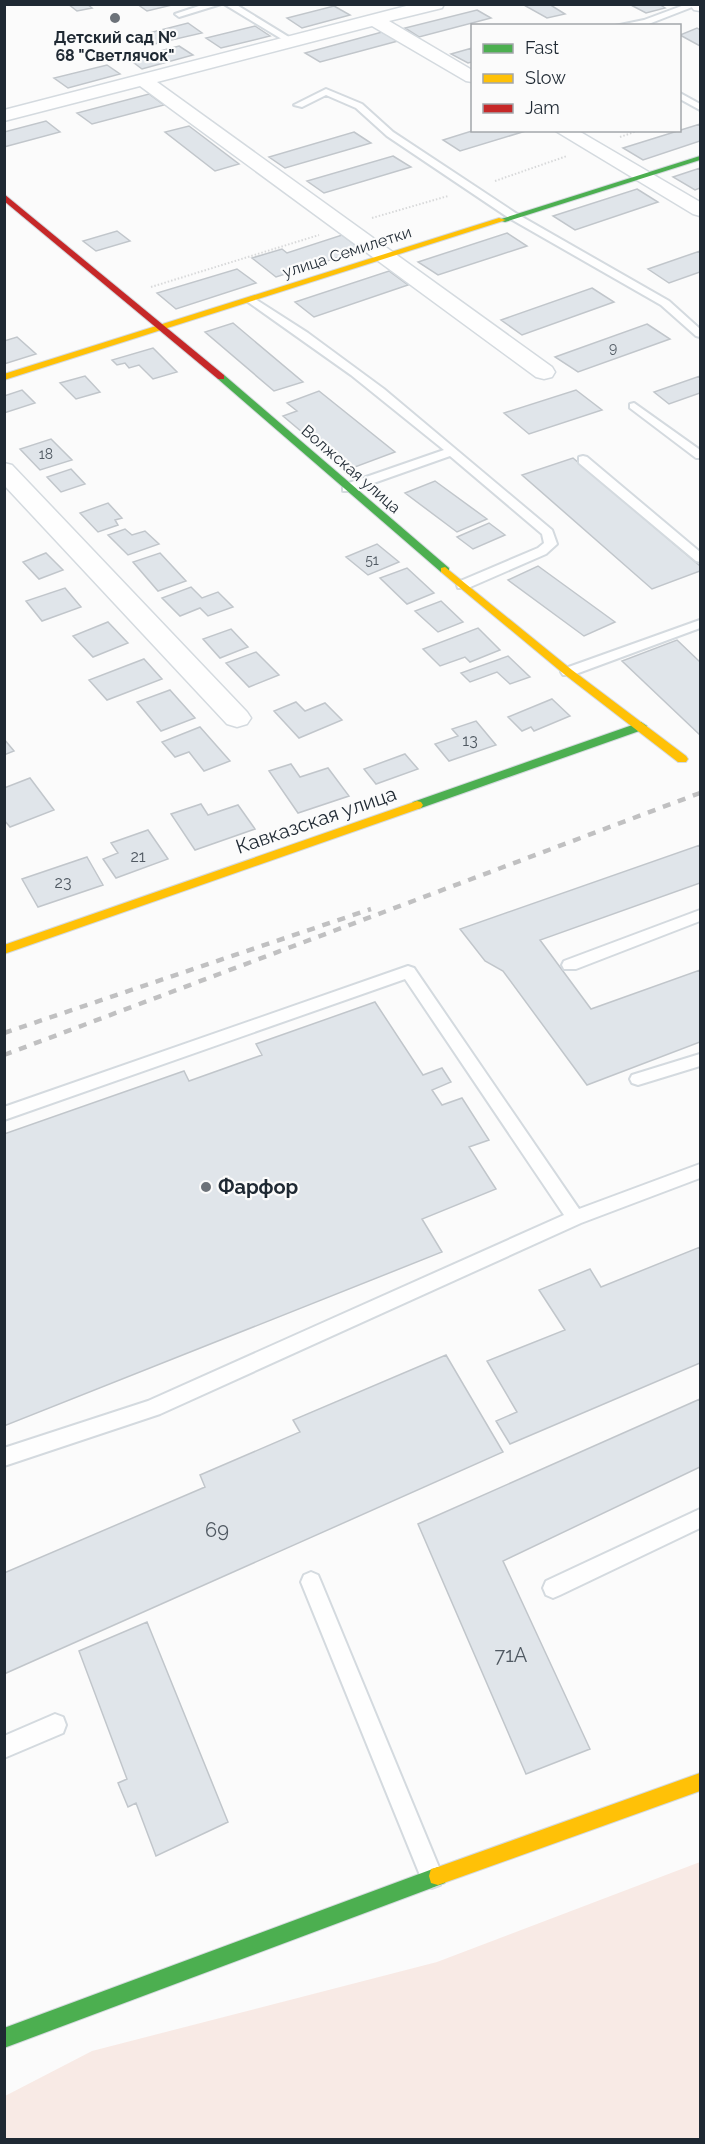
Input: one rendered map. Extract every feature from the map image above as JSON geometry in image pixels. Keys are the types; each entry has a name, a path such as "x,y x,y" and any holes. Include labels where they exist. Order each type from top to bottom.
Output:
{"street":[{"path":"4,116 436,4"},
{"path":"375,20 471,76"},
{"path":"143,80 544,372"},
{"path":"566,132 700,210"},
{"name":"улица Семилетки","path":"4,377 700,158"},
{"name":"Волжская улица","path":"4,196 163,328 462,585 568,672 682,759"},
{"path":"4,470 237,718"},
{"name":"Кавказская улица","path":"4,950 641,726"},
{"path":"4,2038 432,1878 700,1782"}],"lane":[{"path":"179,14 217,4"},
{"path":"228,4 293,42"},
{"path":"632,24 646,22 698,5"},
{"path":"300,105 326,92 359,106 390,134 513,216 665,303 700,334"},
{"path":"681,97 700,107"},
{"path":"252,300 391,398 548,533 552,540 551,544 542,551 462,585"},
{"path":"634,406 700,455"},
{"path":"347,488 452,451"},
{"path":"583,460 700,558"},
{"path":"568,672 700,624"},
{"path":"570,965 700,915"},
{"path":"4,1114 408,972 575,1218"},
{"path":"638,1079 700,1060"},
{"path":"4,1457 153,1408 575,1218 700,1171"},
{"path":"553,1588 700,1518"},
{"path":"311,1582 432,1878"},
{"path":"4,1747 55,1725"}],"path":[{"path":"125,296 473,189 634,132"}],"shaded area":[{"path":"700,1862 700,2139 5,2139 5,2096 92,2051 437,1962"}],"building":[{"path":"68,4 87,4 92,8 77,11"},
{"path":"137,4 176,4 147,11"},
{"path":"522,4 549,4 565,14 547,18"},
{"path":"629,4 659,4 665,8 646,13"},
{"path":"334,6 350,15 302,28 287,18"},
{"path":"477,10 491,18 419,37 405,28"},
{"path":"188,23 202,33 150,45 137,36"},
{"path":"255,26 270,36 221,48 206,38"},
{"path":"697,28 700,30 700,46 681,36"},
{"path":"382,32 398,41 320,62 305,53"},
{"path":"179,46 193,55 142,69 129,59"},
{"path":"471,48 471,62 468,63 451,54"},
{"path":"107,65 120,74 68,88 54,78"},
{"path":"149,94 164,105 92,124 77,113"},
{"path":"46,121 60,132 4,147 4,132"},
{"path":"700,124 700,141 643,160 623,148 681,132 681,130"},
{"path":"189,126 239,164 215,171 165,132"},
{"path":"471,131 522,132 460,151 443,140"},
{"path":"354,132 371,143 285,168 269,157"},
{"path":"393,156 411,167 324,193 307,181"},
{"path":"700,168 700,188 695,190 673,177"},
{"path":"637,189 658,202 575,230 553,216"},
{"path":"117,231 130,241 96,251 83,241"},
{"path":"507,233 527,246 438,275 418,262"},
{"path":"342,235 362,250 276,277 252,258 282,249 287,253"},
{"path":"700,251 700,272 669,283 648,269"},
{"path":"237,269 256,283 176,309 157,293"},
{"path":"389,271 408,285 314,317 295,302"},
{"path":"592,288 614,302 522,335 501,320"},
{"path":"233,323 303,382 274,391 205,332"},
{"path":"647,324 670,339 578,372 555,357"},
{"path":"17,337 36,354 4,364 4,341"},
{"path":"153,348 177,372 153,379 139,365 129,368 125,363 117,365 112,360"},
{"path":"85,376 100,392 76,399 60,383"},
{"path":"700,376 700,393 669,404 654,392"},
{"path":"22,390 35,403 4,413 4,396"},
{"path":"576,390 602,410 529,434 504,413"},
{"path":"319,391 395,452 347,470 283,416 297,411 287,403"},
{"path":"51,439 72,460 40,470 20,449"},
{"path":"573,458 700,566 700,571 652,589 522,475"},
{"path":"71,469 85,484 61,492 47,477"},
{"path":"435,481 487,519 457,532 405,493"},
{"path":"108,503 122,518 115,520 118,525 98,532 80,513"},
{"path":"489,523 505,535 473,549 457,537"},
{"path":"125,529 132,535 145,531 159,544 128,555 108,535"},
{"path":"377,544 399,562 368,575 346,557"},
{"path":"46,553 63,570 39,579 23,562"},
{"path":"160,553 186,581 158,591 133,562"},
{"path":"538,566 615,622 584,636 508,580"},
{"path":"407,568 434,593 407,604 380,578"},
{"path":"191,587 202,598 218,592 233,607 208,616 200,608 180,616 162,598"},
{"path":"65,588 81,607 42,621 26,601"},
{"path":"441,601 463,622 438,632 415,611"},
{"path":"108,622 128,643 93,657 73,636"},
{"path":"478,628 500,650 470,662 465,657 440,666 423,649"},
{"path":"231,629 248,647 220,658 203,639"},
{"path":"677,640 700,662 700,735 622,661"},
{"path":"256,652 279,675 249,687 226,663"},
{"path":"508,656 530,677 510,684 497,672 470,682 461,673"},
{"path":"144,659 162,679 107,700 89,680"},
{"path":"170,690 195,718 161,731 137,702"},
{"path":"552,699 570,716 534,731 531,727 522,731 508,717"},
{"path":"296,702 305,711 325,703 342,720 299,738 274,711"},
{"path":"476,721 496,745 449,761 435,744 458,736 452,729"},
{"path":"200,727 230,761 204,771 189,752 175,757 162,742"},
{"path":"4,739 14,751 4,755"},
{"path":"405,754 418,769 376,784 364,769"},
{"path":"291,764 300,777 328,768 349,796 298,813 269,771"},
{"path":"30,778 54,810 10,827 4,820 4,788"},
{"path":"201,804 208,815 238,805 255,829 195,850 171,814"},
{"path":"148,830 168,859 116,878 103,859 118,853 111,843"},
{"path":"700,845 700,883 540,940 591,1009 700,970 700,1042 587,1085 503,971 485,961 460,929"},
{"path":"87,857 103,885 38,907 22,879"},
{"path":"375,1002 423,1075 442,1068 451,1082 432,1090 442,1105 462,1098 489,1140 469,1147 496,1189 422,1219 442,1252 4,1426 4,1134 184,1071 189,1081 262,1055 256,1044"},
{"path":"700,1247 700,1363 510,1444 496,1421 517,1412 487,1361 565,1330 539,1290 590,1269 601,1287"},
{"path":"446,1355 503,1452 4,1674 4,1573 205,1487 200,1475 300,1432 293,1420"},
{"path":"700,1399 700,1467 503,1561 590,1749 526,1774 418,1524"},
{"path":"147,1622 228,1822 156,1856 136,1803 128,1807 118,1783 127,1779 79,1651"}],"railway":[{"path":"4,1055 700,793"},
{"path":"4,1033 371,909"}],"traffic: fast":[{"path":"502,220 700,158"},
{"path":"221,377 445,570"},
{"path":"417,805 641,726"},
{"path":"4,2038 438,1876"}],"traffic: slow":[{"path":"4,377 502,220"},
{"path":"445,570 568,672 682,759"},
{"path":"4,950 417,805"},
{"path":"438,1876 700,1782"}],"traffic: jam":[{"path":"4,196 221,377"}],"place":[{"name":"Детский сад № 68 \"Светлячок\"","path":"115,18"},
{"name":"Фарфор","path":"206,1187"}]}
